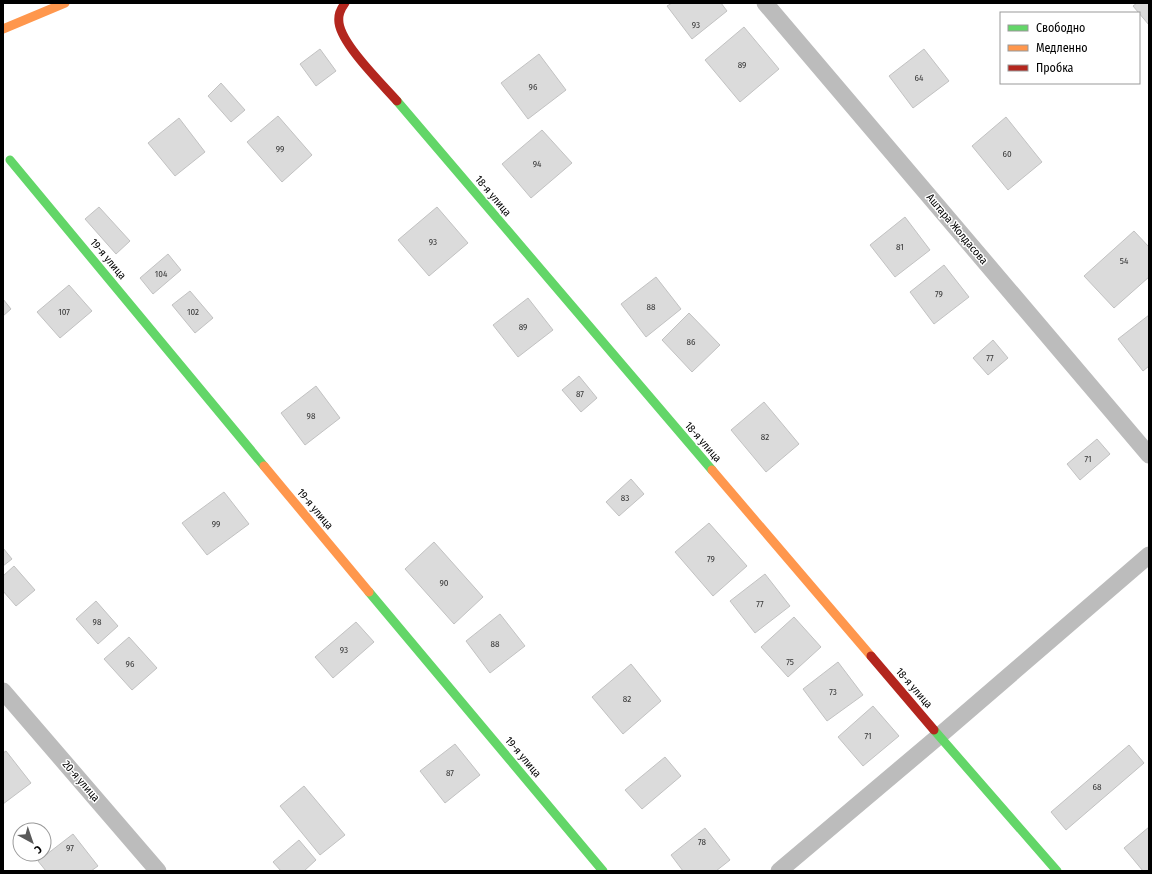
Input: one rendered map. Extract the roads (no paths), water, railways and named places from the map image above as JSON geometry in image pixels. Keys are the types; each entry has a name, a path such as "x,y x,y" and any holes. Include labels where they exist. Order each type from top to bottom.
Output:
{"street":[{"path":"3,29 66,3"},
{"name":"18-я улица","path":"345,3 339,13 339,24 342,36 351,48 939,736 1057,871"},
{"name":"Аштара Жолдасова","path":"765,3 1149,455"},
{"name":"19-я улица","path":"10,160 303,513 604,871"},
{"path":"779,871 939,736 1149,555"},
{"name":"20-я улица","path":"3,691 158,871"}]}
